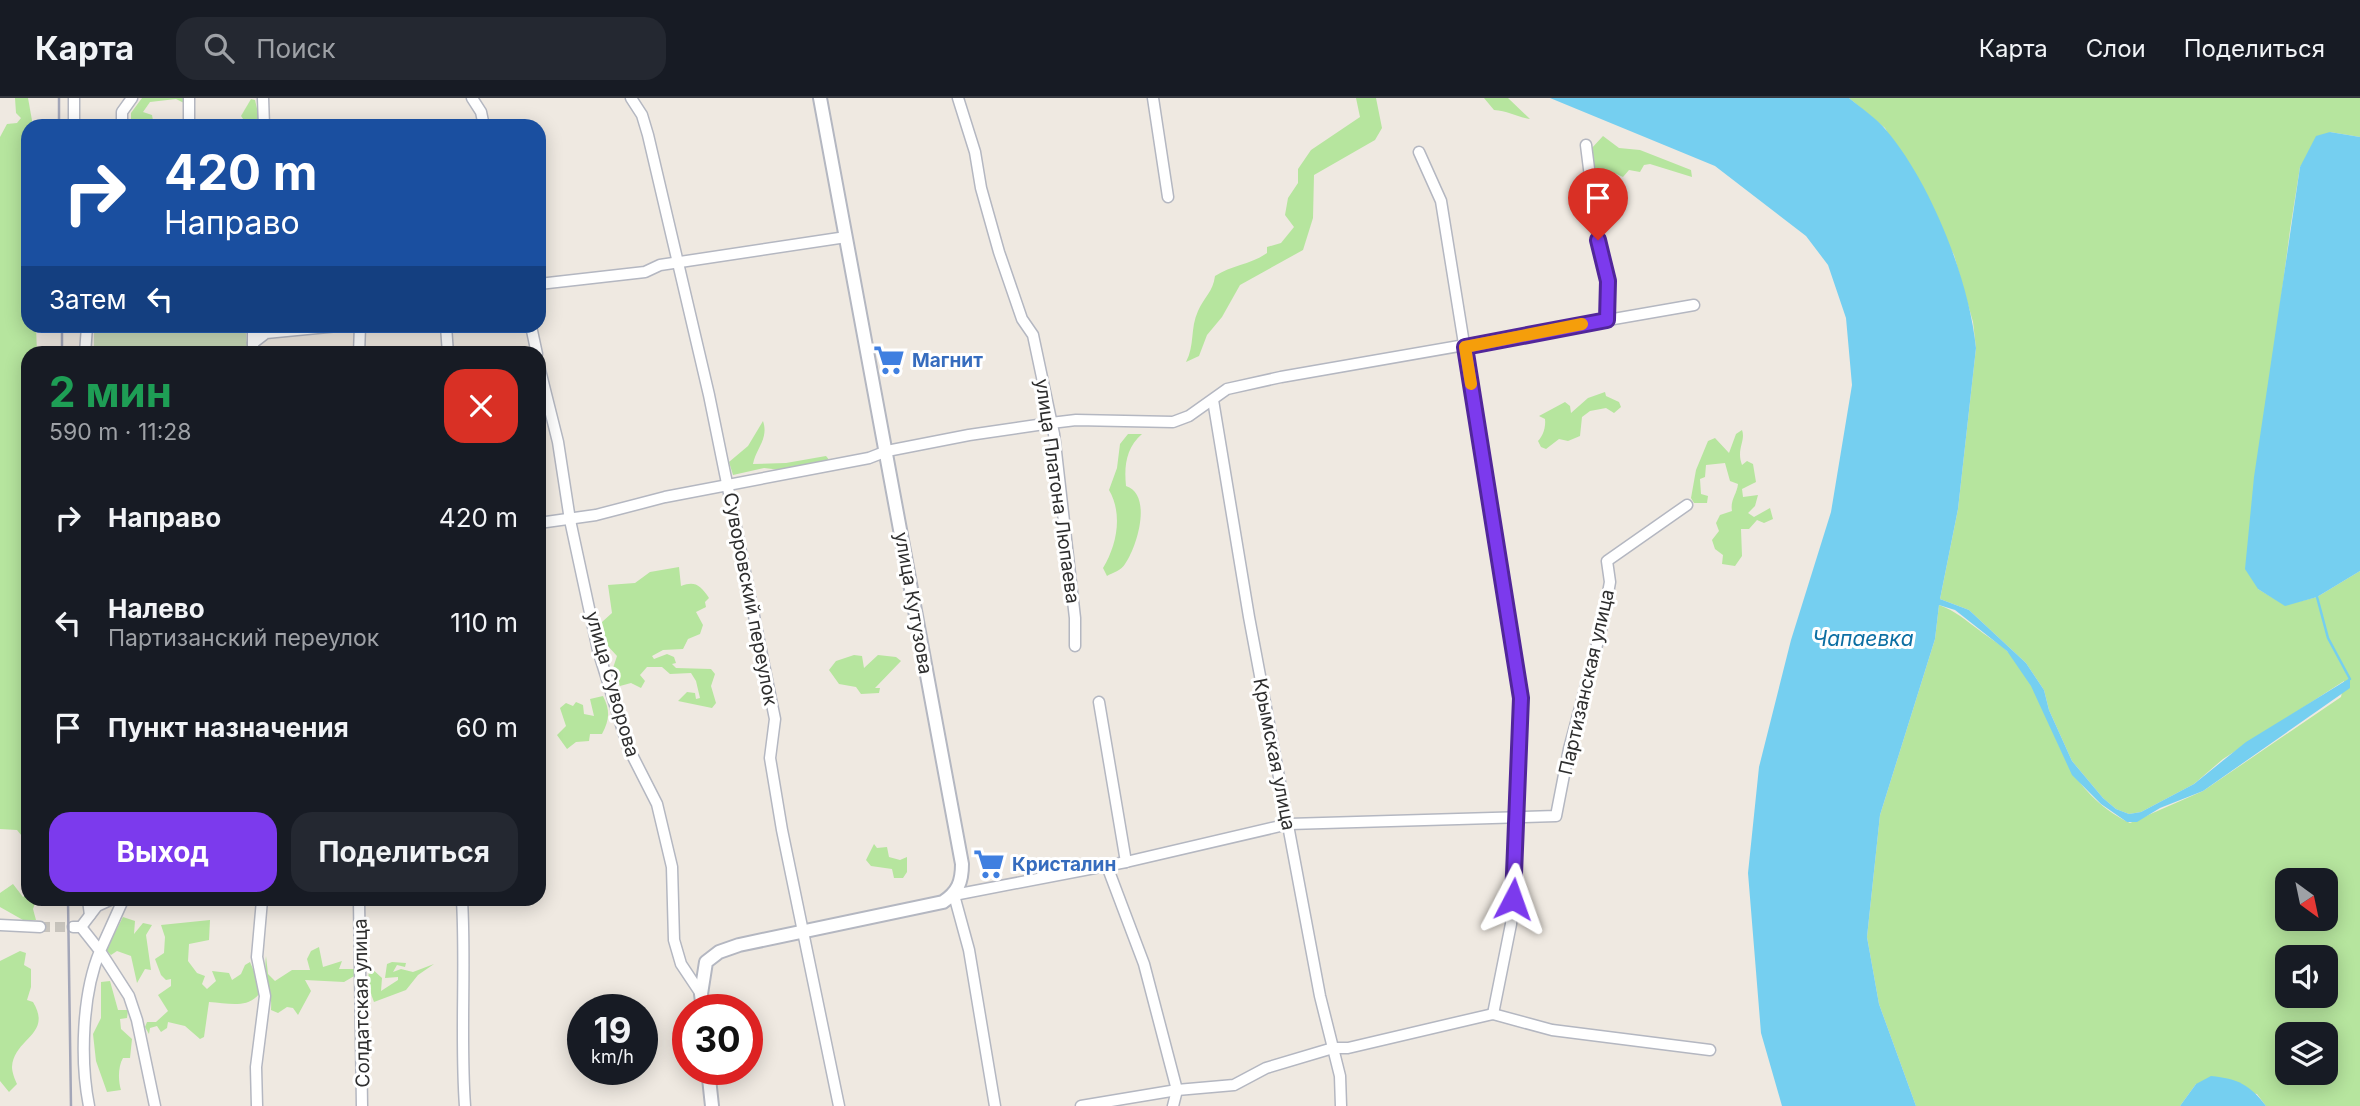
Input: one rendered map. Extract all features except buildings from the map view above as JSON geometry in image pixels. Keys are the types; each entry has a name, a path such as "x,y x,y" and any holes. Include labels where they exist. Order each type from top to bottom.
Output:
{"street":[{"path":"74,98 74,119"},
{"path":"122,119 122,112 132,98"},
{"path":"189,98 189,119"},
{"path":"263,98 264,119"},
{"path":"472,98 482,119"},
{"name":"Суворовский переулок","path":"631,98 642,115 648,135 728,485 775,719 770,758 839,1106"},
{"name":"улица Кутузова","path":"820,98 962,864 962,880 954,895 969,950 995,1106"},
{"name":"улица Платона Люпаева","path":"958,98 975,152 981,188 999,252 1022,319 1033,335 1051,423 1074,608 1075,646"},
{"path":"1153,98 1168,197"},
{"path":"1586,145 1598,240 1608,281 1607,320"},
{"path":"1419,152 1441,201 1521,698 1511,924 1493,1014"},
{"path":"546,283 645,272 677,263 846,237"},
{"path":"546,522 570,520 728,485 869,458 887,451 1051,423 1173,422 1227,390 1281,377 1694,306"},
{"name":"улица Суворова","path":"546,394 558,442 570,520 598,650 628,747 657,804 672,867 674,940 681,964 701,994"},
{"name":"Крымская улица","path":"1213,400 1249,617 1320,996 1340,1076 1340,1106"},
{"name":"Партизанская улица","path":"1514,817 1556,816 1569,750 1602,626 1610,582 1607,561 1687,505"},
{"path":"1099,702 1126,862"},
{"path":"701,994 706,962 719,952 739,945 943,902 954,895 1126,862 1289,824 1335,825 1514,817"},
{"path":"1107,866 1144,964 1177,1090 1173,1106"},
{"path":"89,906 90,915"},
{"path":"97,906 77,927 100,951 133,1008 155,1106"},
{"path":"89,1106 83,1076 83,1029 92,968 120,906"},
{"path":"257,1106 256,1067 265,996 257,957 261,906"},
{"name":"Солдатская улица","path":"359,906 362,1106"},
{"path":"461,906 465,1106"},
{"path":"0,925 40,928"},
{"path":"1081,1106 1177,1090 1234,1085 1266,1068 1333,1048 1348,1048 1493,1014 1552,1030 1710,1050"},
{"path":"710,1085 712,1106"}],"green space":[{"path":"15,98 28,98 32,119 21,119 21,333 36,333 37,346 21,346 21,835 17,830 0,829 0,137 7,124 17,123 21,118 16,113"},
{"path":"142,98 185,98 184,103 176,99 150,102 143,112 152,115 153,119 131,119 131,113"},
{"path":"1356,98 1376,98 1382,128 1375,140 1314,175 1313,218 1303,250 1240,285 1222,317 1207,335 1199,356 1186,362 1196,317 1215,276 1261,257 1267,253 1267,247 1281,243 1294,227 1285,215 1288,198 1298,183 1298,169 1311,150 1360,117"},
{"path":"1484,98 1508,98 1530,119 1494,110"},
{"path":"1849,98 2360,98 2360,137 2330,132 2300,167 2276,337 2258,589 2285,605 2317,597 2360,571 2360,1106 2266,1106 2257,1094 2196,1084 2180,1106 1916,1106 1879,1004 1867,937 1880,815 1935,639 1939,605 1960,616 2009,653 2026,675 2070,767 2084,788 2104,807 2130,823 2203,791 2341,697 2344,681 2223,759 2194,784 2141,812 2129,814 2116,809 2103,798 2072,761 2049,710 2044,690 2026,663 1969,610 1940,599 1958,509 1976,348 1973,322 1954,255 1885,128"},
{"path":"251,99 255,100 259,119 243,119 241,116"},
{"path":"1603,136 1619,148 1640,150 1691,170 1692,177 1650,164 1644,165 1640,172 1629,170 1623,177 1612,172 1593,174 1591,149"},
{"path":"94,333 246,333 247,346 94,346"},
{"path":"1605,392 1606,396 1619,402 1621,407 1614,413 1606,408 1590,411 1582,417 1580,436 1568,441 1559,439 1546,449 1541,447 1538,441 1544,431 1545,419 1539,416 1565,402 1570,406 1571,413 1588,398"},
{"path":"763,421 763,438 753,464 786,463 826,456 830,461 781,470 764,468 733,475 729,462 748,446"},
{"path":"1742,430 1740,459 1742,465 1747,461 1753,464 1756,482 1742,489 1743,497 1758,495 1755,506 1748,513 1754,517 1770,508 1773,519 1764,523 1757,520 1749,529 1741,529 1742,556 1735,566 1722,564 1723,555 1715,549 1712,540 1719,531 1716,523 1720,515 1732,511 1738,484 1730,481 1725,463 1706,465 1705,477 1700,479 1701,494 1708,496 1707,503 1694,503 1691,498 1696,470 1708,441 1715,438 1729,453 1736,434"},
{"path":"1128,434 1142,434 1129,451 1125,471 1126,486 1134,491 1139,500 1140,522 1130,556 1119,570 1107,576 1103,568 1115,540 1117,519 1109,490 1117,468 1120,444"},
{"path":"679,567 681,586 697,585 709,598 705,602 706,607 696,612 703,625 700,634 688,639 683,649 663,650 652,656 654,659 667,654 674,657 676,663 672,664 676,668 711,669 715,674 711,686 716,703 712,708 678,701 687,692 695,693 696,699 700,698 691,673 670,674 662,667 647,667 640,675 645,681 641,688 631,683 620,686 612,671 617,656 606,644 602,625 612,613 608,585 635,583 650,572"},
{"path":"854,655 862,656 864,668 878,655 896,657 901,661 875,688 880,688 879,693 861,694 856,687 839,684 829,670 836,661"},
{"path":"603,696 608,715 602,734 590,734 589,741 576,742 567,749 557,735 566,726 560,708 566,703 573,706 576,702 583,705 584,714 594,716 590,699"},
{"path":"874,844 877,848 887,847 889,857 900,860 907,857 907,872 903,878 894,878 892,869 871,866 866,860"},
{"path":"13,884 21,894 21,906 34,906 36,920 23,920 0,907 0,893"},
{"path":"123,917 135,921 134,934 143,923 152,925 146,935 151,970 145,969 137,983 131,956 117,951 111,955 106,950"},
{"path":"210,920 209,940 189,944 188,961 197,973 205,976 202,984 207,989 216,981 212,971 229,973 232,980 241,974 245,965 250,962 259,983 259,994 243,1003 209,1002 204,1037 200,1039 185,1026 168,1022 167,1028 161,1032 157,1026 150,1028 149,1034 145,1027 147,1022 156,1022 168,1011 158,995 171,986 171,979 166,980 161,975 155,959 164,953 165,937 161,925"},
{"path":"319,947 323,967 342,961 339,969 354,969 356,975 344,982 305,980 311,991 298,1015 293,1008 287,1007 278,1013 271,1010 266,956 268,974 275,981 292,970 310,970 307,959 311,951"},
{"path":"20,951 26,953 24,965 31,969 31,987 27,1000 33,1002 38,1013 38,1022 36,1029 14,1057 12,1069 17,1084 9,1092 0,1081 0,961"},
{"path":"406,963 405,967 397,965 393,972 401,969 413,972 434,964 418,975 406,990 374,1002 368,986 369,966 382,978 381,991 398,980 398,977 385,978 387,964"},
{"path":"110,981 118,1010 128,1010 127,1018 120,1019 121,1029 132,1039 130,1058 123,1058 120,1065 121,1090 107,1092 96,1061 93,1034 101,1018 101,982"}],"water":[{"name":"Чапаевка","path":"1550,98 1849,98 1886,130 1918,177 1945,233 1965,292 1976,348 1958,509 1940,599 1969,610 2026,663 2044,690 2049,710 2072,761 2103,798 2116,809 2129,814 2141,812 2194,784 2246,742 2350,678 2350,688 2203,791 2160,808 2137,822 2127,822 2101,804 2072,775 2031,686 2007,651 1955,610 1939,605 1935,639 1880,815 1867,937 1879,1004 1916,1106 1782,1106 1761,1033 1748,873 1759,767 1791,640 1831,512 1852,385 1846,318 1828,265 1806,236 1715,166"},
{"path":"2330,132 2360,137 2360,571 2317,597 2285,606 2258,589 2245,569 2254,477 2300,167 2316,136"},
{"path":"2211,1076 2242,1084 2254,1092 2266,1106 2180,1106 2196,1084"}],"waterway":[{"path":"2317,597 2328,638 2350,679"}],"tunnel":[{"path":"40,927 73,927"}],"railway":[{"path":"59,98 59,119"},
{"path":"62,333 62,346"},
{"path":"68,906 71,1106"}],"slow traffic":[{"path":"1471,384 1465,347 1582,324"}],"place":[{"name":"Магнит","path":"889,360"},
{"name":"Кристалин","path":"989,864"}],"route":[{"path":"1513,899 1516,852 1514,817 1520,751 1521,698 1465,347 1607,320 1608,281 1598,240"}]}
